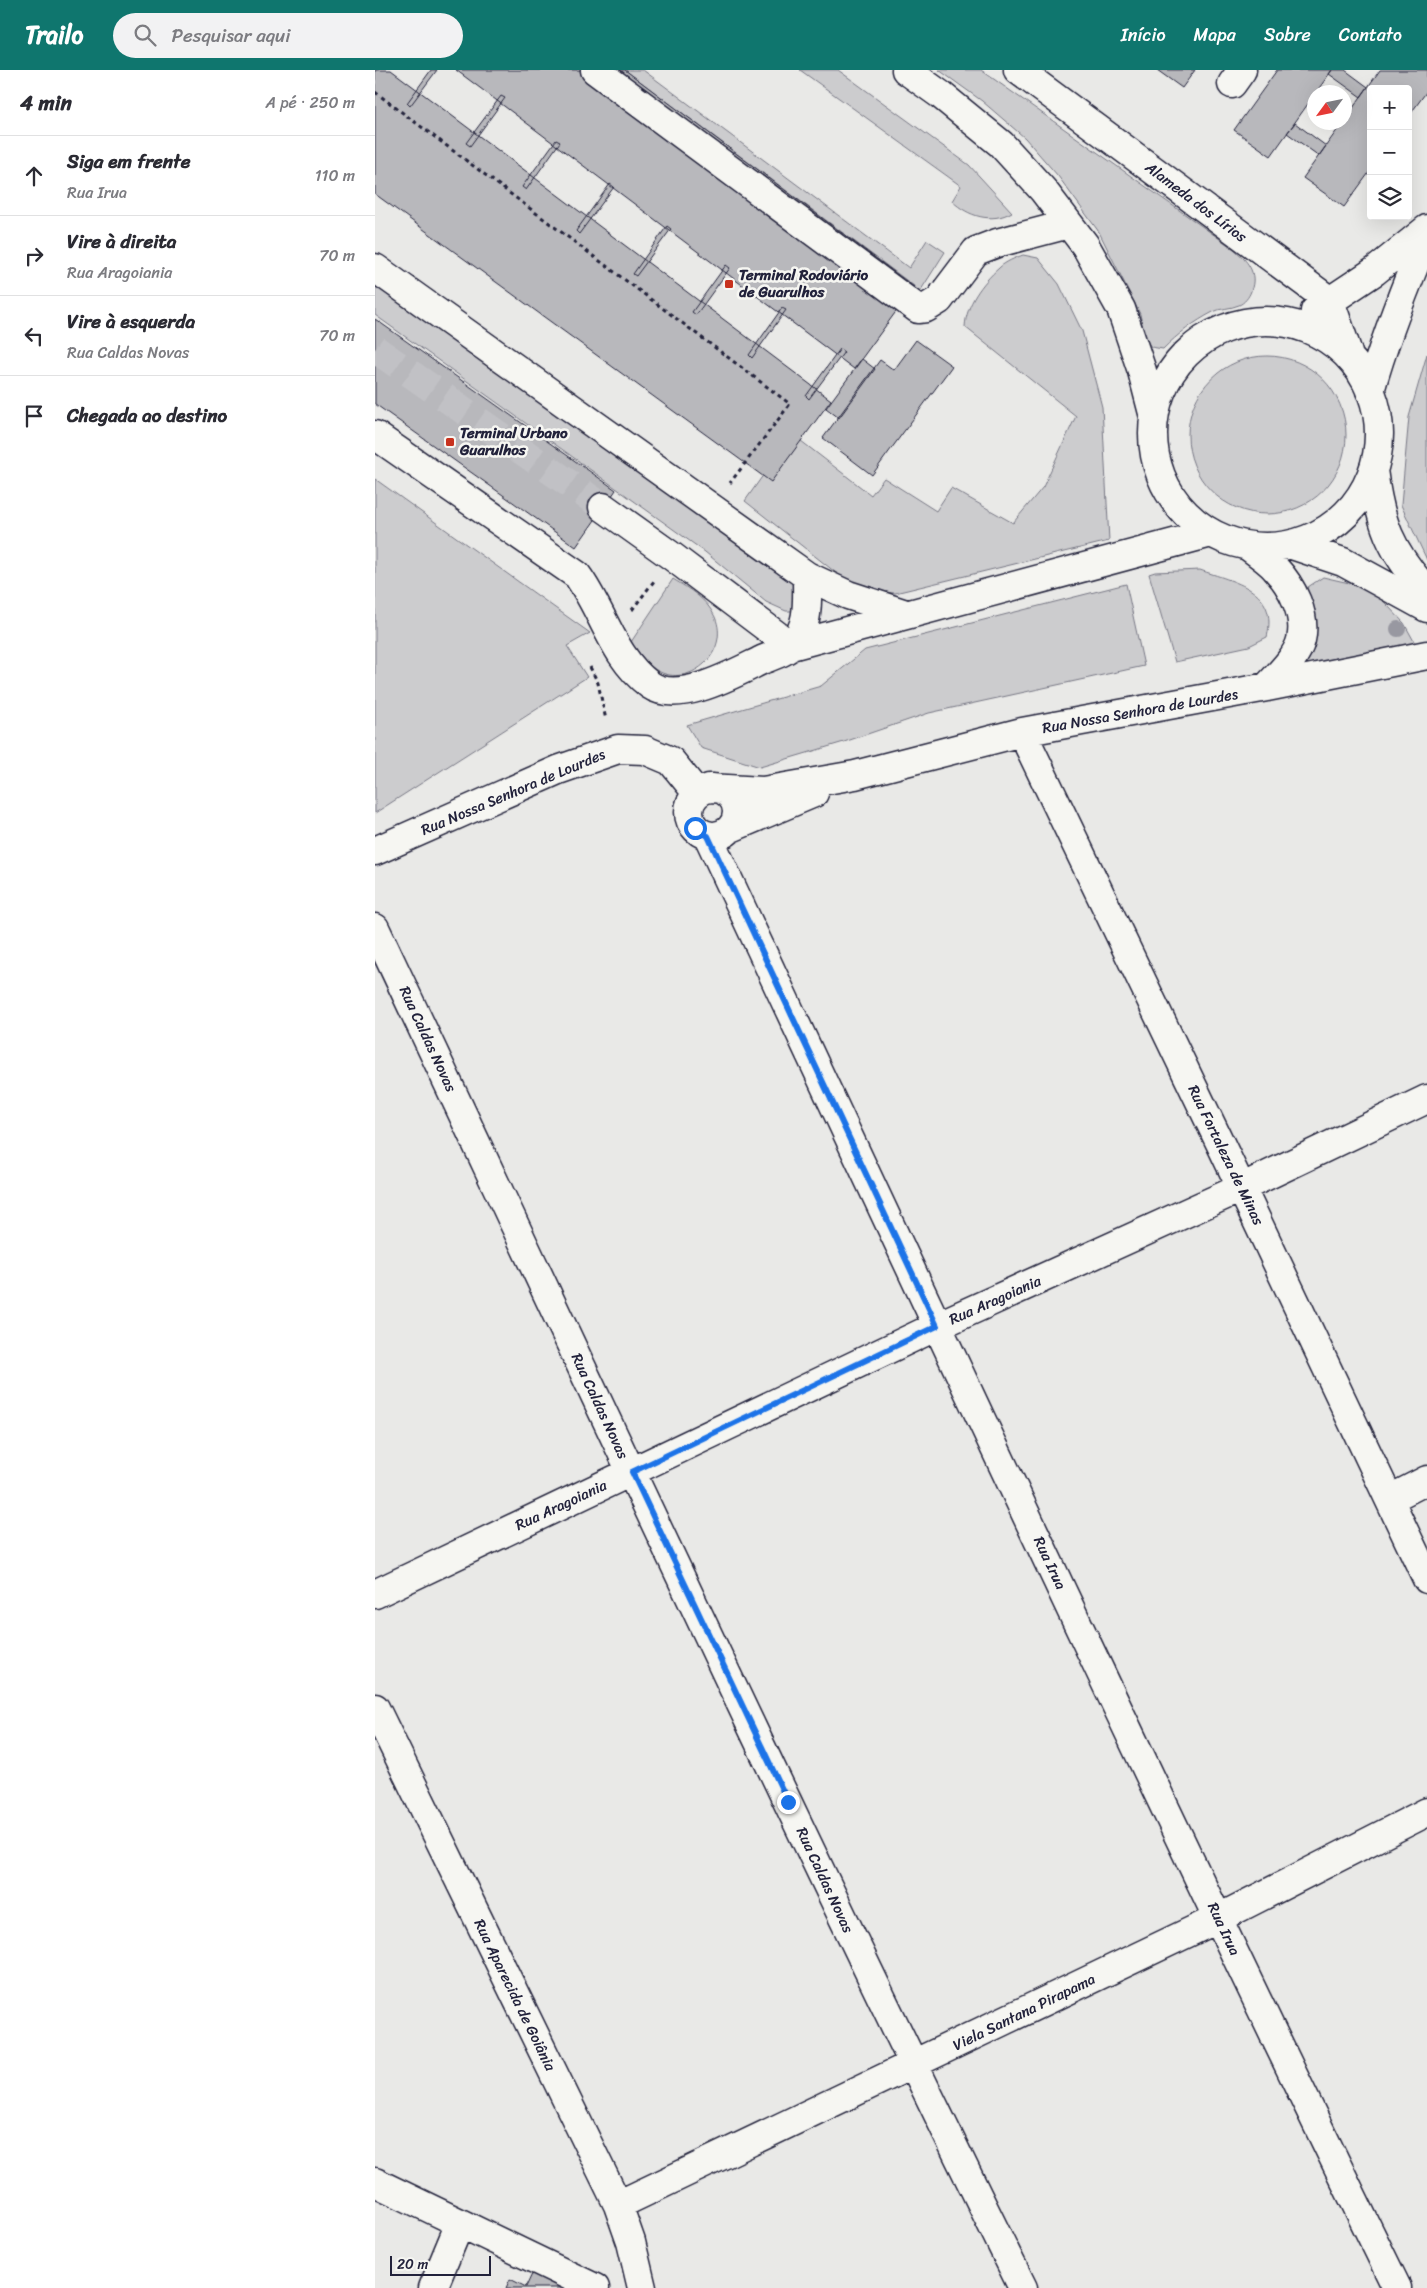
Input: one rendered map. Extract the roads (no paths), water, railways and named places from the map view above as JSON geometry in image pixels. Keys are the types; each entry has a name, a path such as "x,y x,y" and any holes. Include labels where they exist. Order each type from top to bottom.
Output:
{"street":[{"path":"595,70 919,309 926,308 939,300 976,251 997,243 1069,224"},
{"path":"907,70 1001,144 1043,190 1085,245 1121,309 1142,371 1154,417 1154,450 1164,484 1183,512 1211,533 1248,546 1270,548 1292,545 1328,530 1356,504 1373,470 1379,430 1371,391 1348,354 1330,301"},
{"name":"Alameda dos Lírios","path":"1017,70 1330,301"},
{"path":"1294,324 1375,271 1427,229"},
{"path":"1371,391 1384,342 1397,305 1427,235"},
{"path":"375,268 807,576 848,595 906,614"},
{"path":"1154,417 1165,381 1189,350 1220,330 1257,321 1294,324 1328,340 1348,354"},
{"path":"375,436 577,575 590,593 622,655 638,675 652,686 665,691 702,686 791,646 1211,533"},
{"path":"1373,470 1382,522 1394,549 1408,571 1427,591"},
{"path":"603,507 791,646"},
{"path":"1292,545 1343,562 1427,608"},
{"path":"1248,546 1275,568 1292,592 1302,618 1301,640 1289,662 1267,687"},
{"path":"791,646 803,629 807,611 807,576"},
{"name":"Rua Nossa Senhora de Lourdes","path":"375,851 558,770 618,748 645,750 671,761 703,790 763,791 855,776 1022,732 1267,687 1427,655"},
{"name":"Rua Fortaleza de Minas","path":"1022,732 1427,1579"},
{"name":"Rua Nossa Senhora de Lourdes","path":"720,832 855,776"},
{"path":"703,790 726,792 736,804 736,821 720,832 700,833 690,822 689,806 703,790"},
{"name":"Rua Irua","path":"720,832 937,1326 1397,2288"},
{"name":"Rua Caldas Novas","path":"375,928 913,2065 1023,2288"},
{"name":"Rua Aragoiania","path":"375,1594 937,1326 1241,1188 1427,1100"},
{"path":"1390,1499 1427,1480"},
{"name":"Rua Aparecida de Goiânia","path":"375,1708 617,2205 631,2242 642,2288"},
{"name":"Viela Santana Pirapama","path":"617,2205 1219,1918 1427,1812"},
{"path":"375,2182 595,2288"},
{"path":"433,2288 460,2223"}],"tunnel":[{"path":"375,349 603,507"}],"place":[{"name":"Terminal Rodoviário de Guarulhos","path":"729,284"},
{"name":"Terminal Urbano Guarulhos","path":"450,442"}]}
